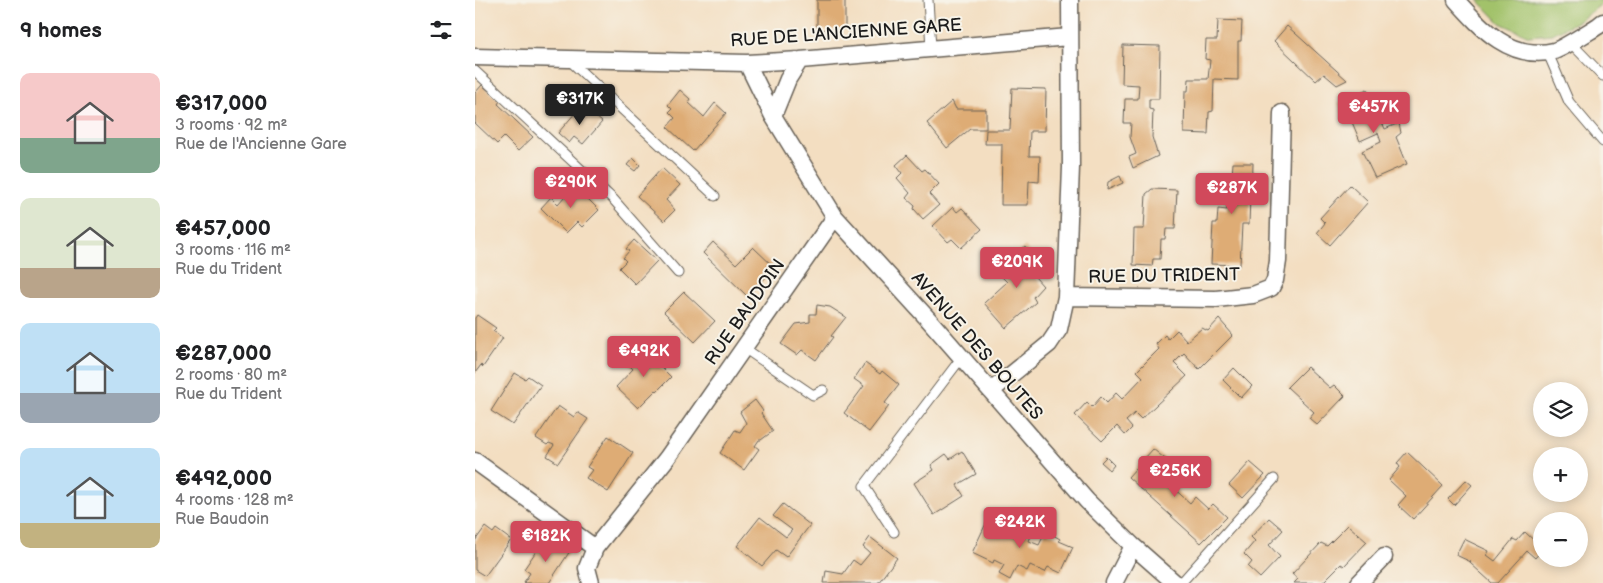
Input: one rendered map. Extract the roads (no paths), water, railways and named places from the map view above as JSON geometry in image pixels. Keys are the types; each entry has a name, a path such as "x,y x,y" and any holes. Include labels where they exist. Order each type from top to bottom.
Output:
{"street":[{"path":"1066,297 1071,167 1070,0"},
{"path":"1457,0 1478,25 1495,39 1514,48 1535,53 1556,50 1603,22"},
{"name":"RUE DE L'ANCIENNE GARE","path":"475,57 747,63 1069,37"},
{"path":"773,116 785,84 801,60"},
{"name":"AVENUE DES BOUTES","path":"747,63 773,116 835,217 962,357 1087,501 1133,546 1175,583"},
{"name":"RUE DU TRIDENT","path":"991,392 1049,344 1059,328 1066,297 1216,299 1253,295 1271,288 1275,280 1278,261 1282,113"},
{"name":"RUE BAUDOIN","path":"591,583 587,568 595,548 667,458 835,217"},
{"path":"475,462 595,548"},
{"path":"1114,583 1133,546"},
{"path":"1359,583 1384,557"}],"lane":[{"path":"928,0 931,48"},
{"path":"1570,42 1603,76"},
{"path":"1547,52 1569,102 1603,142"},
{"path":"567,59 715,196"},
{"path":"475,71 613,199 679,273"},
{"path":"744,348 813,395 823,390"},
{"path":"894,532 864,486 962,357"},
{"path":"1181,583 1274,479"}]}
